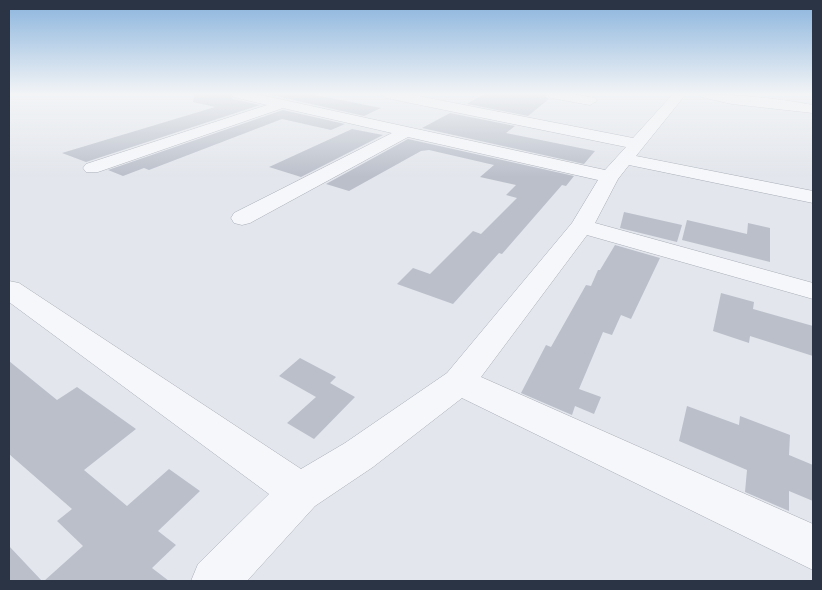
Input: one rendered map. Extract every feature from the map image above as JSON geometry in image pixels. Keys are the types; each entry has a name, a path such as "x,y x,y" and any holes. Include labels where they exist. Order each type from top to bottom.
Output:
{"street":[{"path":"92,168 229,122"},
{"path":"359,122 406,132 624,160 813,197"},
{"path":"495,122 624,160"},
{"path":"215,581 300,492 359,455 459,382 582,226 624,160 657,122"},
{"path":"242,218 406,132"},
{"path":"582,226 813,291"},
{"path":"9,289 300,492"},
{"path":"459,382 813,547"}],"building":[{"path":"167,122 210,122 86,162 62,153"},
{"path":"249,122 275,122 149,170 144,168 123,176 108,170"},
{"path":"293,122 334,122 345,124 331,130"},
{"path":"434,122 493,122 515,126 506,133 595,151 584,164 422,128"},
{"path":"352,129 383,135 301,177 269,167"},
{"path":"408,139 574,176 566,186 562,185 502,254 499,253 453,304 397,284 413,268 430,274 473,231 481,234 517,198 506,195 516,185 480,177 494,165 429,150 421,151 349,191 326,184"},
{"path":"624,212 682,225 677,242 620,228"},
{"path":"687,220 747,234 748,223 770,228 770,262 682,240"},
{"path":"615,245 660,258 631,319 621,315 612,335 603,332 579,389 601,397 594,414 575,406 572,415 521,393 546,345 551,347 586,285 591,286 598,270 600,270"},
{"path":"721,293 754,302 753,309 813,326 813,356 750,336 749,343 713,331"},
{"path":"300,358 336,377 330,383 355,397 314,439 287,423 316,397 279,376"},
{"path":"9,361 57,400 77,387 136,429 84,470 127,506 169,469 200,491 158,531 176,545 152,568 169,581 44,581 83,546 57,521 72,509 9,454"},
{"path":"687,406 739,425 740,416 790,435 789,455 813,465 813,501 789,491 789,511 745,492 747,470 679,441"},
{"path":"9,546 42,581 9,581"}]}
